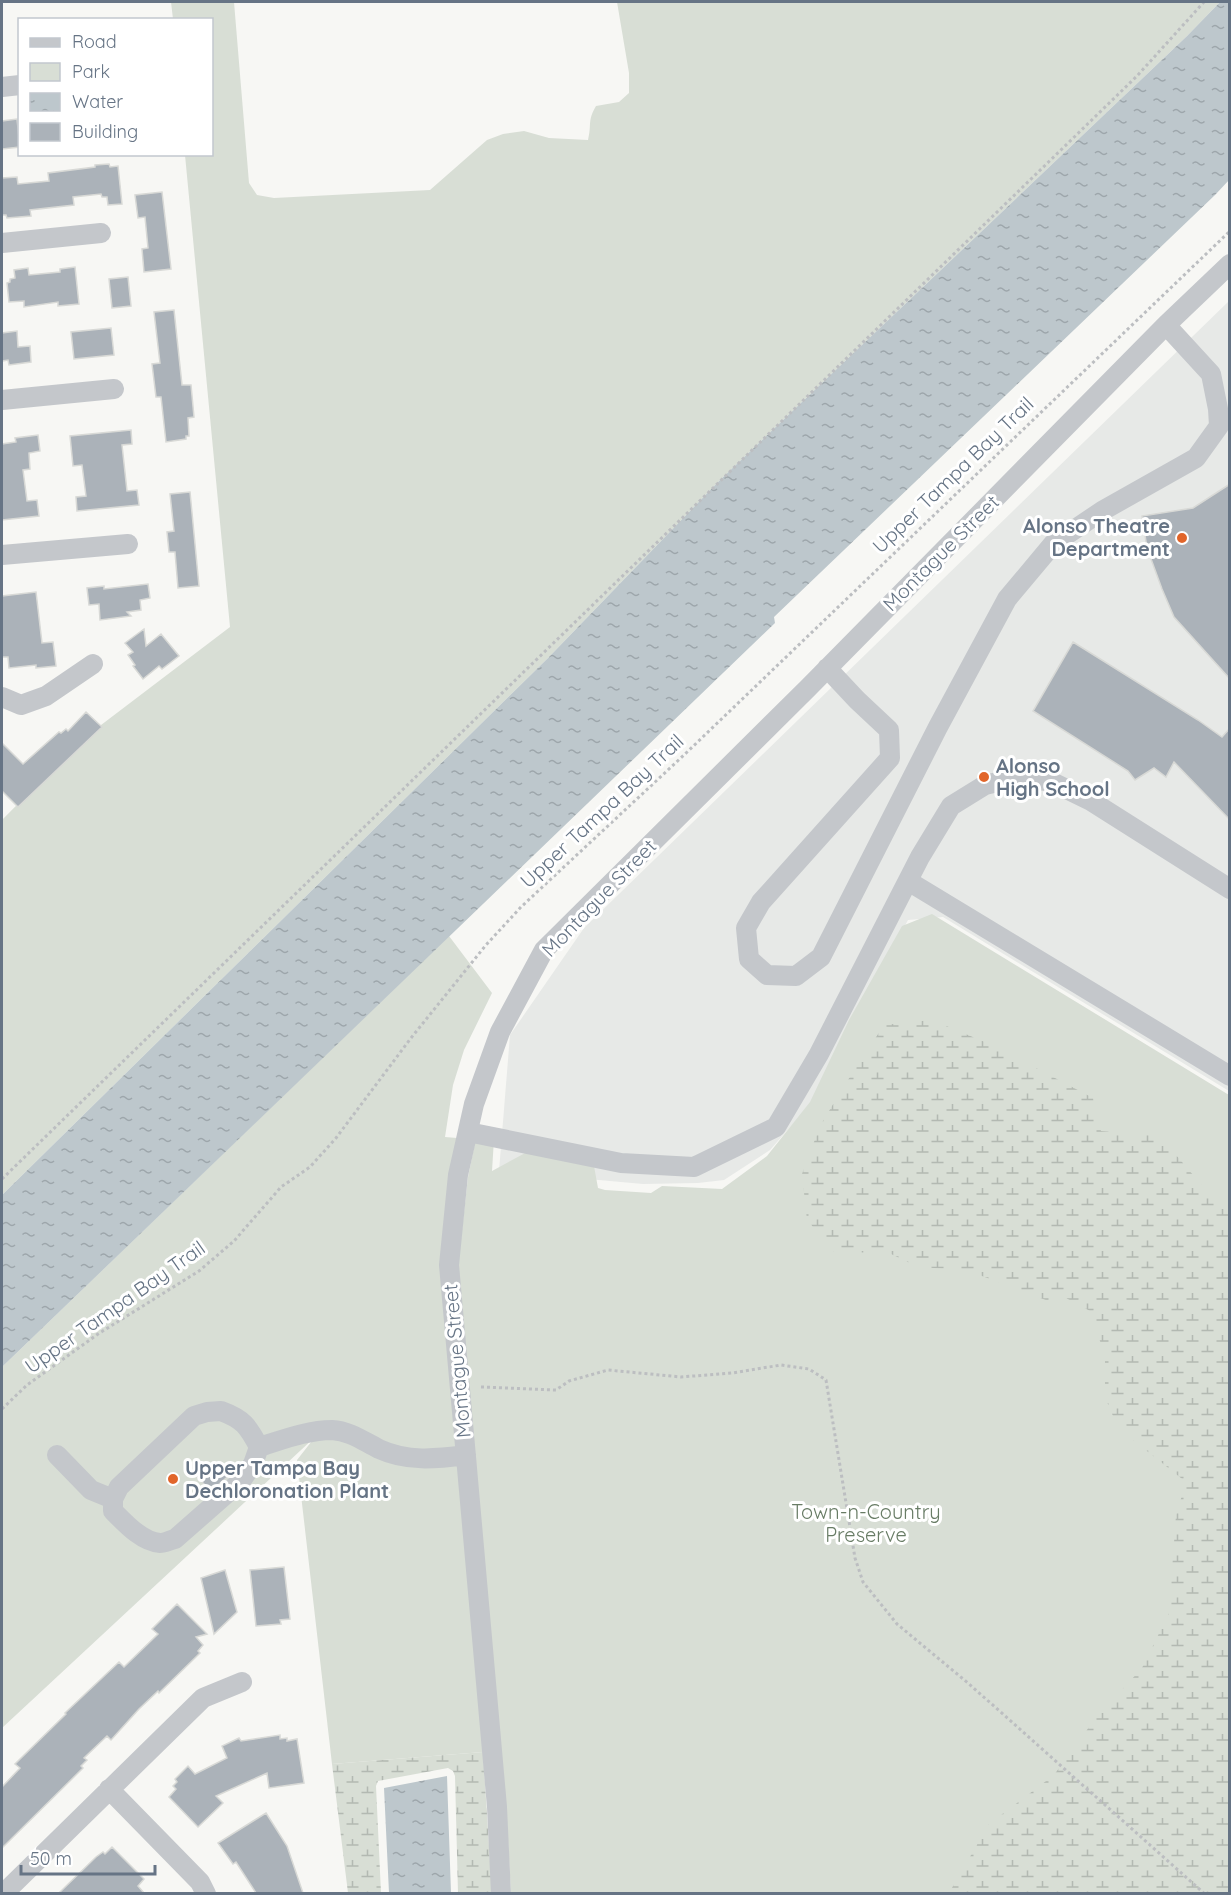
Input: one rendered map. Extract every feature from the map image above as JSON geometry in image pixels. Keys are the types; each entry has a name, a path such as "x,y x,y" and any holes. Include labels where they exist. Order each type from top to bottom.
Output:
{"street":[{"path":"2,87 18,85"},
{"path":"2,243 101,233"},
{"name":"Montague Street","path":"501,1893 497,1807 449,1265 458,1175 474,1104 500,1032 544,950 1166,325 1230,264"},
{"path":"827,668 889,730 890,758 761,902 746,928 749,959 767,975 796,976 820,957 938,727 1007,599 1053,544 1102,511 1196,458 1212,439 1219,426 1211,374 1166,325"},
{"path":"2,400 114,389"},
{"path":"2,555 128,544"},
{"path":"2,697 21,705 46,696 93,664"},
{"path":"468,1132 621,1163 694,1167 776,1127 819,1054 908,881 951,806 986,784 1010,779 1050,781 1091,801 1230,889"},
{"path":"908,881 1230,1076"},
{"path":"221,1411 236,1416 245,1423 259,1447 253,1464 241,1481 175,1539 161,1543 146,1539 129,1527 113,1511 112,1499 119,1487 194,1416 221,1411"},
{"path":"259,1447 331,1430 351,1434 396,1455 417,1459 466,1455"},
{"path":"57,1455 92,1490 112,1499"},
{"path":"3,1893 203,1698 242,1682"},
{"path":"109,1789 200,1882 206,1893"}],"path":[{"path":"2,1179 1137,76 1204,2"},
{"name":"Upper Tampa Bay Trail","path":"2,1409 27,1385 98,1334 199,1271 234,1241 281,1187 310,1167 336,1138 471,963 521,907 701,738 1230,231"},
{"path":"482,1387 556,1390 570,1380 608,1370 681,1377 732,1373 781,1365 809,1369 826,1380 855,1558 863,1582 897,1624 968,1683 1205,1893"}],"shaded area":[{"name":"Alonso High School","path":"1229,301 1229,1091 943,917 908,920 808,1107 770,1150 724,1180 643,1184 499,1171 510,1035 584,928"}],"green space":[{"path":"171,2 234,2 249,183 257,195 274,198 430,190 487,140 503,134 524,131 549,138 588,140 591,119 596,106 619,102 629,93 629,73 617,2 1220,2 720,480 548,658 2,1195 2,820 80,741 230,627 185,156 213,156 213,18 173,18"},
{"name":"Town-n-Country Preserve","path":"932,914 1229,1095 1229,1893 511,1893 506,1806 458,1265 468,1177 476,1138 494,1139 492,1171 527,1152 594,1166 598,1188 605,1190 651,1193 662,1186 722,1189 767,1156 810,1102 849,1020 902,926"},
{"path":"449,936 492,993 464,1050 453,1085 445,1137 457,1138 449,1174 483,1752 332,1764 297,1460 315,1437 2,1728 2,1367"},
{"path":"932,1020 992,1045 1093,1098 1101,1131 1160,1136 1210,1195 1229,1210 1229,1893 949,1893 989,1824 1054,1775 1095,1719 1142,1668 1169,1613 1176,1515 1186,1482 1118,1428 1105,1397 1105,1356 1090,1311 1055,1292 1051,1302 966,1270 918,1267 887,1252 835,1253 807,1220 802,1174 820,1126 844,1086 884,1025"},
{"path":"483,1752 492,1893 458,1893 455,1776 448,1768 378,1781 376,1786 381,1893 348,1893 332,1764"}],"water":[{"path":"1220,2 1229,2 1230,179 774,617 775,623 2,1367 2,1195 548,658 720,480"},
{"path":"447,1776 451,1893 389,1893 384,1788"}],"building":[{"path":"17,119 18,147 2,149 2,121"},
{"path":"109,164 110,167 118,166 122,204 108,205 107,197 102,197 101,194 73,197 74,205 30,210 31,216 7,218 6,215 2,215 2,178 17,177 18,184 49,181 48,173"},
{"path":"162,192 171,269 144,272 142,249 148,248 145,217 138,218 135,195"},
{"path":"75,267 79,304 58,306 58,302 24,307 24,301 9,302 7,283 10,279 15,278 14,270 28,268 29,275 60,272 60,269"},
{"path":"128,277 131,306 112,308 109,279"},
{"path":"174,310 182,385 191,385 194,417 188,418 189,436 186,436 186,439 166,442 161,397 156,397 152,364 160,363 154,312"},
{"path":"111,328 114,355 74,359 71,332"},
{"path":"17,331 18,347 30,346 31,362 9,365 8,360 2,361 2,333"},
{"path":"131,430 132,444 122,445 127,491 137,490 139,505 77,511 76,497 86,496 82,465 73,466 70,436"},
{"path":"38,435 40,451 29,453 30,469 23,470 27,501 37,500 39,516 2,520 2,444 16,442 15,438"},
{"path":"1230,484 1230,679 1174,617 1147,548 1142,516 1193,508"},
{"path":"190,492 199,586 178,588 175,552 169,552 167,532 174,531 170,494"},
{"path":"148,584 150,598 140,600 141,610 127,612 131,616 100,620 99,604 89,605 87,588 104,586 104,589"},
{"path":"36,592 42,643 53,642 56,666 36,668 36,665 9,668 8,657 2,657 2,596"},
{"path":"144,629 146,646 161,634 179,656 162,669 159,666 143,679 128,655 133,652 125,643"},
{"path":"1073,642 1222,737 1230,728 1230,820 1174,762 1166,777 1154,768 1135,780 1128,771 1033,711"},
{"path":"86,712 102,727 18,807 2,791 2,743 23,764 59,732 66,729 68,731"},
{"path":"221,1462 232,1473 211,1491 195,1475 207,1463 214,1470"},
{"path":"284,1567 290,1619 280,1620 281,1624 256,1626 250,1570"},
{"path":"225,1570 237,1612 214,1634 201,1578"},
{"path":"177,1604 207,1634 196,1637 203,1645 198,1651 200,1653 139,1709 111,1740 107,1736 84,1758 87,1760 81,1766 83,1768 2,1848 2,1787 20,1768 15,1764 119,1662 124,1667 158,1634 152,1629"},
{"path":"280,1735 280,1739 287,1738 287,1741 297,1739 304,1783 269,1788 267,1773 216,1796 223,1803 198,1827 169,1797 176,1789 173,1786 177,1782 175,1779 188,1766 195,1774 227,1758 222,1746 239,1738 241,1741"},
{"path":"266,1813 287,1846 303,1893 256,1893 236,1862 233,1864 218,1843"},
{"path":"112,1847 144,1879 138,1886 144,1893 59,1893 96,1857 103,1852 105,1854"}],"place":[{"name":"Alonso Theatre Department","path":"1182,538"},
{"name":"Alonso High School","path":"984,777"},
{"name":"Upper Tampa Bay Dechloronation Plant","path":"173,1479"}]}
